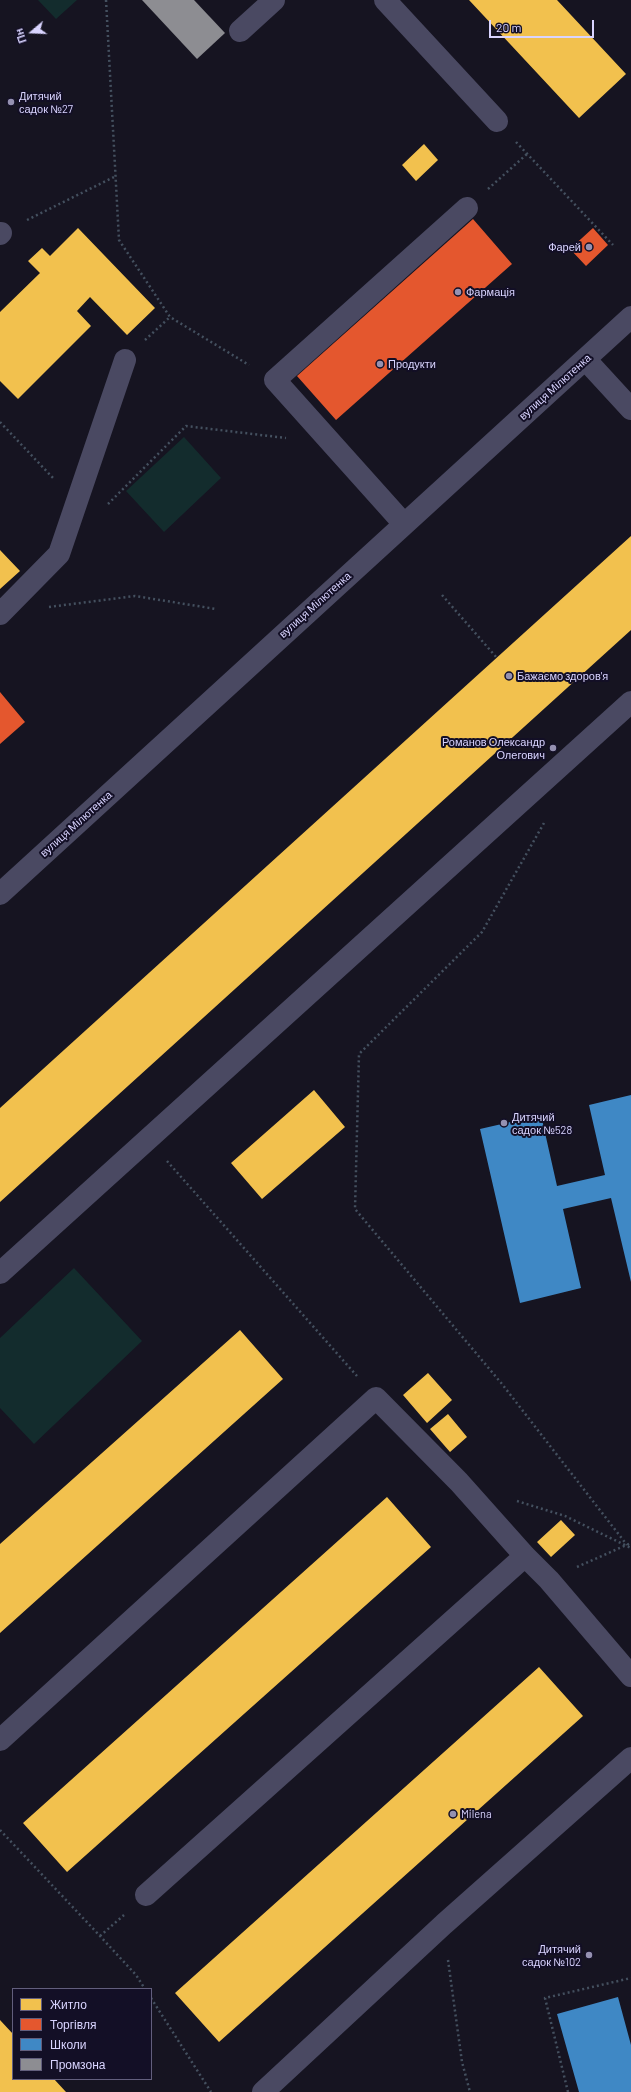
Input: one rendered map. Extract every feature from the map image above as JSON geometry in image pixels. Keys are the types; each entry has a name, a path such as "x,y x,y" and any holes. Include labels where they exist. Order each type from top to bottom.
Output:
{"street":[{"path":"240,31 274,0"},
{"path":"385,0 497,121"},
{"path":"404,524 274,380 467,208"},
{"name":"вулиця Мілютенка","path":"1,891 631,317"},
{"path":"585,359 631,409"},
{"path":"0,614 59,554 125,360"},
{"path":"0,1273 631,702"},
{"path":"0,1740 376,1398 458,1482 525,1556 549,1580 631,1676"},
{"path":"146,1895 525,1556"},
{"path":"263,2092 444,1924 631,1758"}],"path":[{"path":"106,0 114,177 119,240 170,317 274,380"},
{"path":"497,121 613,245"},
{"path":"467,208 527,154"},
{"path":"0,233 114,177"},
{"path":"0,422 76,503"},
{"path":"103,510 186,426 331,443"},
{"path":"21,594 45,608 135,596 216,609"},
{"path":"442,595 496,658"},
{"path":"548,817 482,932 359,1054 355,1209 502,1384 627,1545"},
{"path":"147,1139 376,1398"},
{"path":"512,1499 565,1516 631,1548"},
{"path":"549,1580 631,1543"},
{"path":"0,1830 121,1958 136,1975 144,1988"},
{"path":"444,1924 462,2062 470,2092"},
{"path":"568,2092 545,1998 631,1978"},
{"path":"152,2000 211,2092"}],"green space":[{"path":"38,0 77,0 56,19"},
{"path":"184,437 221,478 164,532 126,491"},
{"path":"74,1268 142,1341 34,1444 0,1408 0,1338"}],"building: Житло":[{"path":"469,0 557,0 626,74 579,118"},
{"path":"424,144 438,160 416,181 402,165"},
{"path":"78,228 155,308 127,335 90,297 77,311 91,326 18,399 0,381 0,312 40,273 28,261 42,248 50,256"},
{"path":"631,536 631,630 0,1202 0,1108"},
{"path":"0,550 20,571 0,589"},
{"path":"314,1090 345,1127 262,1199 231,1163"},
{"path":"240,1330 283,1379 0,1633 0,1544"},
{"path":"428,1373 452,1400 427,1423 403,1395"},
{"path":"448,1414 467,1437 450,1452 430,1429"},
{"path":"387,1497 431,1547 67,1872 23,1823"},
{"path":"561,1520 575,1535 551,1557 537,1542"},
{"path":"539,1667 583,1716 219,2042 175,1993"},
{"path":"0,2020 12,2033 12,2080 55,2080 66,2092 0,2092"}],"building: Торгівля":[{"path":"473,219 512,264 336,420 297,376"},
{"name":"Фарей","path":"593,228 608,245 586,266 570,249"},
{"path":"0,692 25,722 0,744"}],"building: Школи":[{"path":"631,1095 631,1282 611,1198 563,1209 581,1288 520,1303 480,1129 541,1115 557,1186 605,1175 589,1105"},
{"path":"618,1997 631,2045 631,2092 579,2092 557,2014"}],"building: Промзона":[{"path":"142,0 194,0 225,33 197,59"}],"place":[{"name":"Дитячий садок №27","path":"11,102"},
{"name":"Фарей","path":"589,247"},
{"name":"Фармація","path":"458,292"},
{"name":"Продукти","path":"380,364"},
{"name":"Бажаємо здоров'я","path":"509,676"},
{"name":"Романов Олександр Олегович","path":"553,748"},
{"name":"Дитячий садок №528","path":"504,1123"},
{"name":"Milena","path":"453,1814"},
{"name":"Дитячий садок №102","path":"589,1955"}]}
